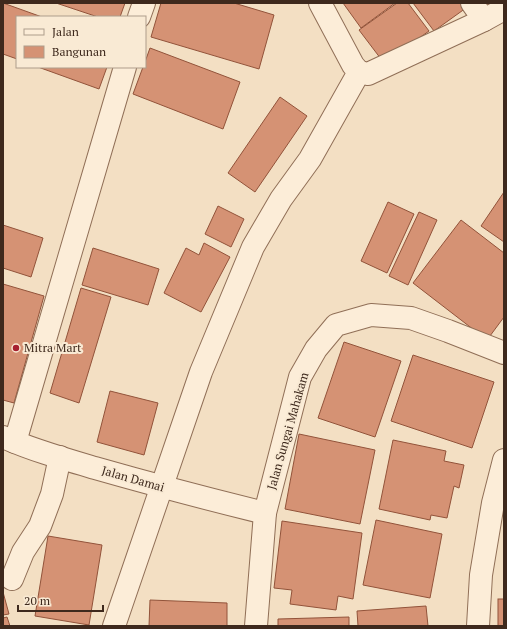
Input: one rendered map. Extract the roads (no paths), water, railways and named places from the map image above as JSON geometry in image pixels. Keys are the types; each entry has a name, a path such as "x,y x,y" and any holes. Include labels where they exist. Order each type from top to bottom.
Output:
{"street":[{"path":"139,16 144,3"},
{"path":"320,3 353,65 359,72 368,74 478,12 504,9"},
{"path":"9,439 125,68"},
{"path":"114,626 201,372 253,247 281,199 310,159 359,72"},
{"name":"Jalan Sungai Mahakam","path":"256,626 265,513 300,377 316,348 336,325 371,315 411,318 504,353"},
{"name":"Jalan Damai","path":"9,439 60,457 161,487 265,513"},
{"path":"12,579 23,552 40,526 52,494 60,457"},
{"path":"478,626 482,568 493,503 504,460"}],"place":[{"name":"Mitra Mart","path":"16,348"}]}
